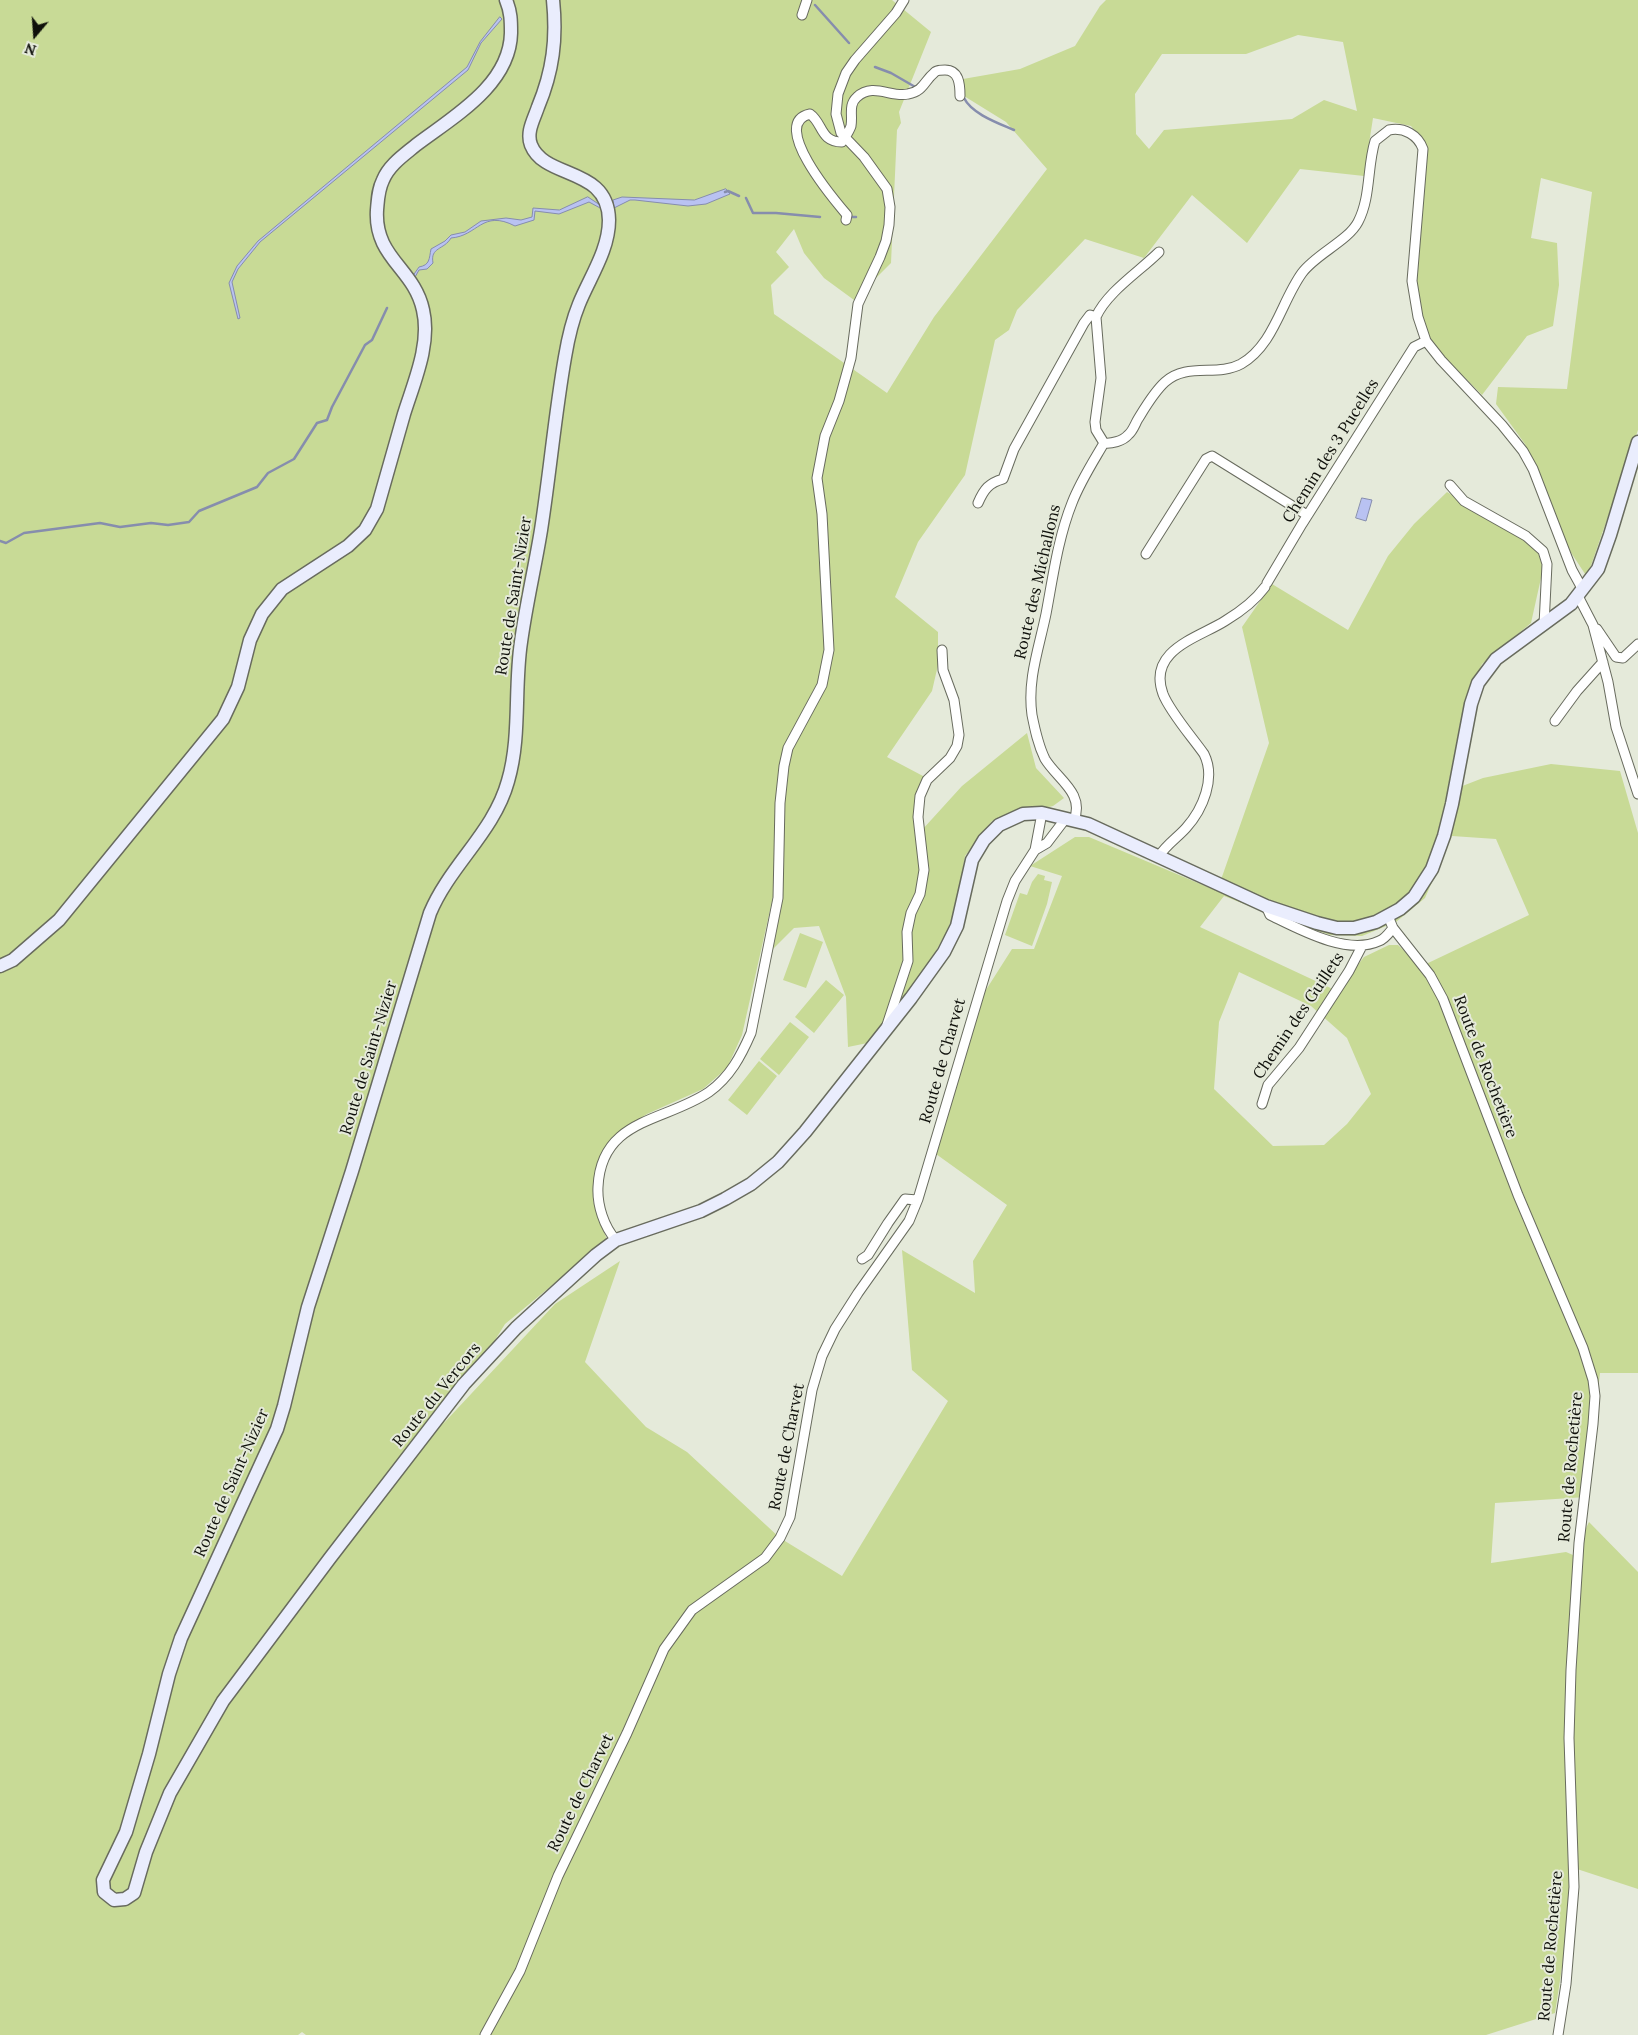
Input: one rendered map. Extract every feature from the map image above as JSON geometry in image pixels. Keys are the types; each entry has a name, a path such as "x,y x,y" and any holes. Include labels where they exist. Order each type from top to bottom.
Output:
{"main road":[{"path":"0,966 13,960 59,920 223,719 238,687 250,640 262,614 282,589 348,546 365,530 377,509 419,365 424,334 423,310 412,282 386,251 379,238 377,219 379,190 390,168 482,92 497,75 506,57 510,40 511,12 506,0"},
{"name":"Route de Saint-Nizier","path":"235,1684 210,1721 170,1793 146,1852 134,1893 129,1898 120,1900 109,1897 104,1892 103,1880 126,1832 150,1754 169,1674 181,1638 238,1511 272,1441 281,1417 308,1307 352,1171 430,913 448,878 493,818 510,776 514,746 521,643 537,559 565,358 573,323 603,248 609,223 606,204 596,189 582,178 541,158 533,149 529,138 530,130 547,86 553,61 553,0"},
{"name":"Route du Vercors","path":"235,1684 464,1384 516,1328 596,1255 616,1240 701,1211 725,1199 751,1184 778,1162 805,1132 931,972 950,944 957,926 972,860 984,840 1007,821 1023,814 1042,813 1070,819 1121,838 1266,906 1316,923 1337,928 1354,928 1391,922 1418,893 1439,853 1452,804 1471,704 1478,683 1496,660 1544,625 1581,593 1598,569 1638,442"}],"street":[{"path":"802,15 807,0"},
{"path":"616,1240 611,1235 600,1209 598,1194 602,1161 608,1149 621,1135 635,1125 708,1092 722,1081 742,1054 751,1034 778,898 780,803 784,766 788,748 819,691 826,673 829,650 822,514 817,478 825,436 839,401 851,358 858,304 886,241 890,207 887,189 880,177 842,133 836,114 842,83 855,60 896,13 904,0"},
{"path":"846,220 847,215 822,184 806,159 800,146 797,127 800,121 810,114 831,141 842,142 850,127 852,104 863,92 881,90 907,95 924,86 933,73 938,70 947,70 954,73 959,79 960,96"},
{"path":"1159,252 1111,296 1100,308 1096,317 1102,378 1095,422 1096,430 1104,443 1114,442 1127,437 1158,389 1172,376 1195,370 1241,364 1259,350 1270,334 1299,278 1308,266 1349,233 1358,222 1367,192 1375,140 1385,132 1393,129 1410,132 1415,136 1423,149 1412,281 1418,317 1426,341 1440,360 1502,425 1533,469 1593,626 1613,704 1616,727 1638,794"},
{"path":"978,502 984,490 992,482 1003,479 1014,449 1084,323 1090,315 1096,317"},
{"name":"Chemin des 3 Pucelles","path":"1159,856 1166,846 1187,827 1199,809 1205,795 1209,776 1208,761 1162,693 1160,680 1167,656 1178,647 1224,622 1255,600 1414,347 1426,341"},
{"name":"Route des Michallons","path":"1070,819 1078,810 1076,801 1070,789 1049,764 1042,750 1035,729 1030,692 1063,530 1072,502 1104,443"},
{"path":"1146,554 1206,459 1212,456 1307,515"},
{"path":"1450,485 1464,501 1526,536 1543,550 1547,564 1544,625"},
{"path":"1593,626 1597,628 1616,657 1623,658 1638,644"},
{"path":"885,1030 908,961 907,932 911,913 920,894 924,870 918,817 920,796 927,780 950,758 957,746 960,735 954,700 943,670 942,650"},
{"path":"1556,721 1577,691 1603,662"},
{"name":"Route de Charvet","path":"485,2035 520,1971 558,1876 627,1733 664,1649 692,1610 766,1558 780,1538 790,1517 812,1390 822,1356 836,1328 858,1293 908,1221 917,1200 1006,900 1015,881 1035,850 1042,813"},
{"name":"Route de Charvet","path":"1035,850 1047,842 1070,819"},
{"path":"1266,906 1270,915 1296,927 1335,942 1362,946 1380,941 1391,922"},
{"name":"Route de Rochetière","path":"1391,922 1430,975 1443,999 1518,1195 1583,1348 1593,1380 1595,1396 1579,1543 1570,1670 1569,1738 1574,1887 1566,1984 1558,2035"},
{"name":"Chemin des Guillets","path":"1262,1104 1268,1085 1299,1048 1349,971 1362,946"},
{"path":"862,1259 868,1255 905,1199 917,1200"}],"green space":[{"path":"0,0 892,0 931,32 899,112 901,123 897,130 891,263 854,300 824,278 804,253 794,229 776,252 789,267 771,285 774,314 887,393 934,317 1047,169 1006,122 964,96 963,79 1020,69 1075,46 1100,6 1106,0 1638,0 1638,430 1587,577 1568,548 1525,444 1496,404 1498,387 1567,389 1592,192 1541,178 1531,238 1557,243 1559,285 1553,326 1527,336 1482,395 1424,336 1413,284 1428,147 1411,126 1373,118 1364,176 1300,169 1247,243 1192,195 1144,258 1085,239 1017,310 1009,330 995,340 965,475 918,542 895,597 938,632 938,665 932,691 887,757 923,776 922,830 962,786 1027,733 1036,768 1064,798 1053,806 992,821 965,856 955,910 947,931 887,1039 848,1047 846,997 819,926 794,928 773,949 781,907 777,879 742,1035 727,1068 703,1089 647,1114 615,1135 598,1162 593,1201 607,1240 505,1324 443,1424 555,1304 620,1261 585,1362 646,1427 687,1452 780,1538 842,1576 948,1401 912,1370 902,1250 975,1293 973,1261 1007,1205 936,1154 984,993 1012,949 1034,949 1062,876 1030,866 1075,837 1089,837 1217,891 1269,743 1242,627 1272,584 1348,630 1388,556 1414,524 1447,492 1494,519 1538,551 1543,569 1531,623 1482,664 1464,704 1447,792 1483,778 1551,764 1620,771 1638,833 1638,1373 1600,1373 1586,1497 1495,1503 1491,1563 1566,1552 1573,1555 1589,1522 1638,1572 1638,1889 1577,1869 1555,2013 1486,2035 306,2035 302,2032 298,2035 0,2035","holes":["1298,35 1343,42 1357,111 1324,100 1292,119 1164,130 1149,149 1136,134 1135,94 1162,54 1246,54","1452,836 1496,839 1529,915 1426,964 1418,964 1398,945 1389,945 1364,957 1337,991 1200,927 1224,896 1295,924 1330,935 1362,936 1396,922 1425,898","1239,972 1311,1006 1347,1038 1371,1094 1347,1124 1324,1145 1273,1146 1214,1089 1219,1022"]},
{"path":"1038,874 1045,876 1044,880 1052,882 1047,904 1032,946 1005,935 1020,893 1027,895 1032,882"},
{"path":"800,933 823,942 806,988 783,980"},
{"path":"826,980 844,995 814,1033 795,1017"},
{"path":"790,1022 809,1037 779,1075 760,1059"},
{"path":"759,1061 777,1076 747,1115 728,1100"}],"water":[{"path":"500,17 502,19 481,43 468,70 260,242 238,269 232,282 240,318 238,319 229,283 237,266 258,241 467,67 480,42"},
{"path":"726,189 730,194 706,204 688,206 630,200 614,208 613,200 622,197 694,200"},
{"path":"588,197 603,207 602,209 589,202 559,214 535,211 534,220 515,226 495,220 487,222 468,233 451,238 436,251 433,263 427,269 419,270 414,279 412,277 419,267 427,263 431,249 451,235 465,232 481,221 506,218 521,220 532,217 533,208 559,210"},
{"path":"1362,498 1372,500 1366,521 1356,518"}],"waterway":[{"path":"815,5 849,43"},
{"path":"875,67 891,73 917,88"},
{"path":"964,98 979,113 1014,130"},
{"path":"725,192 728,191 739,196"},
{"path":"746,198 753,213 820,217"},
{"path":"848,217 856,217"},
{"path":"0,541 6,543 24,533 100,523 120,527 151,523 168,525 189,522 199,511 257,487 268,473 294,459 317,423 327,420 365,345 372,340 387,308"}]}
